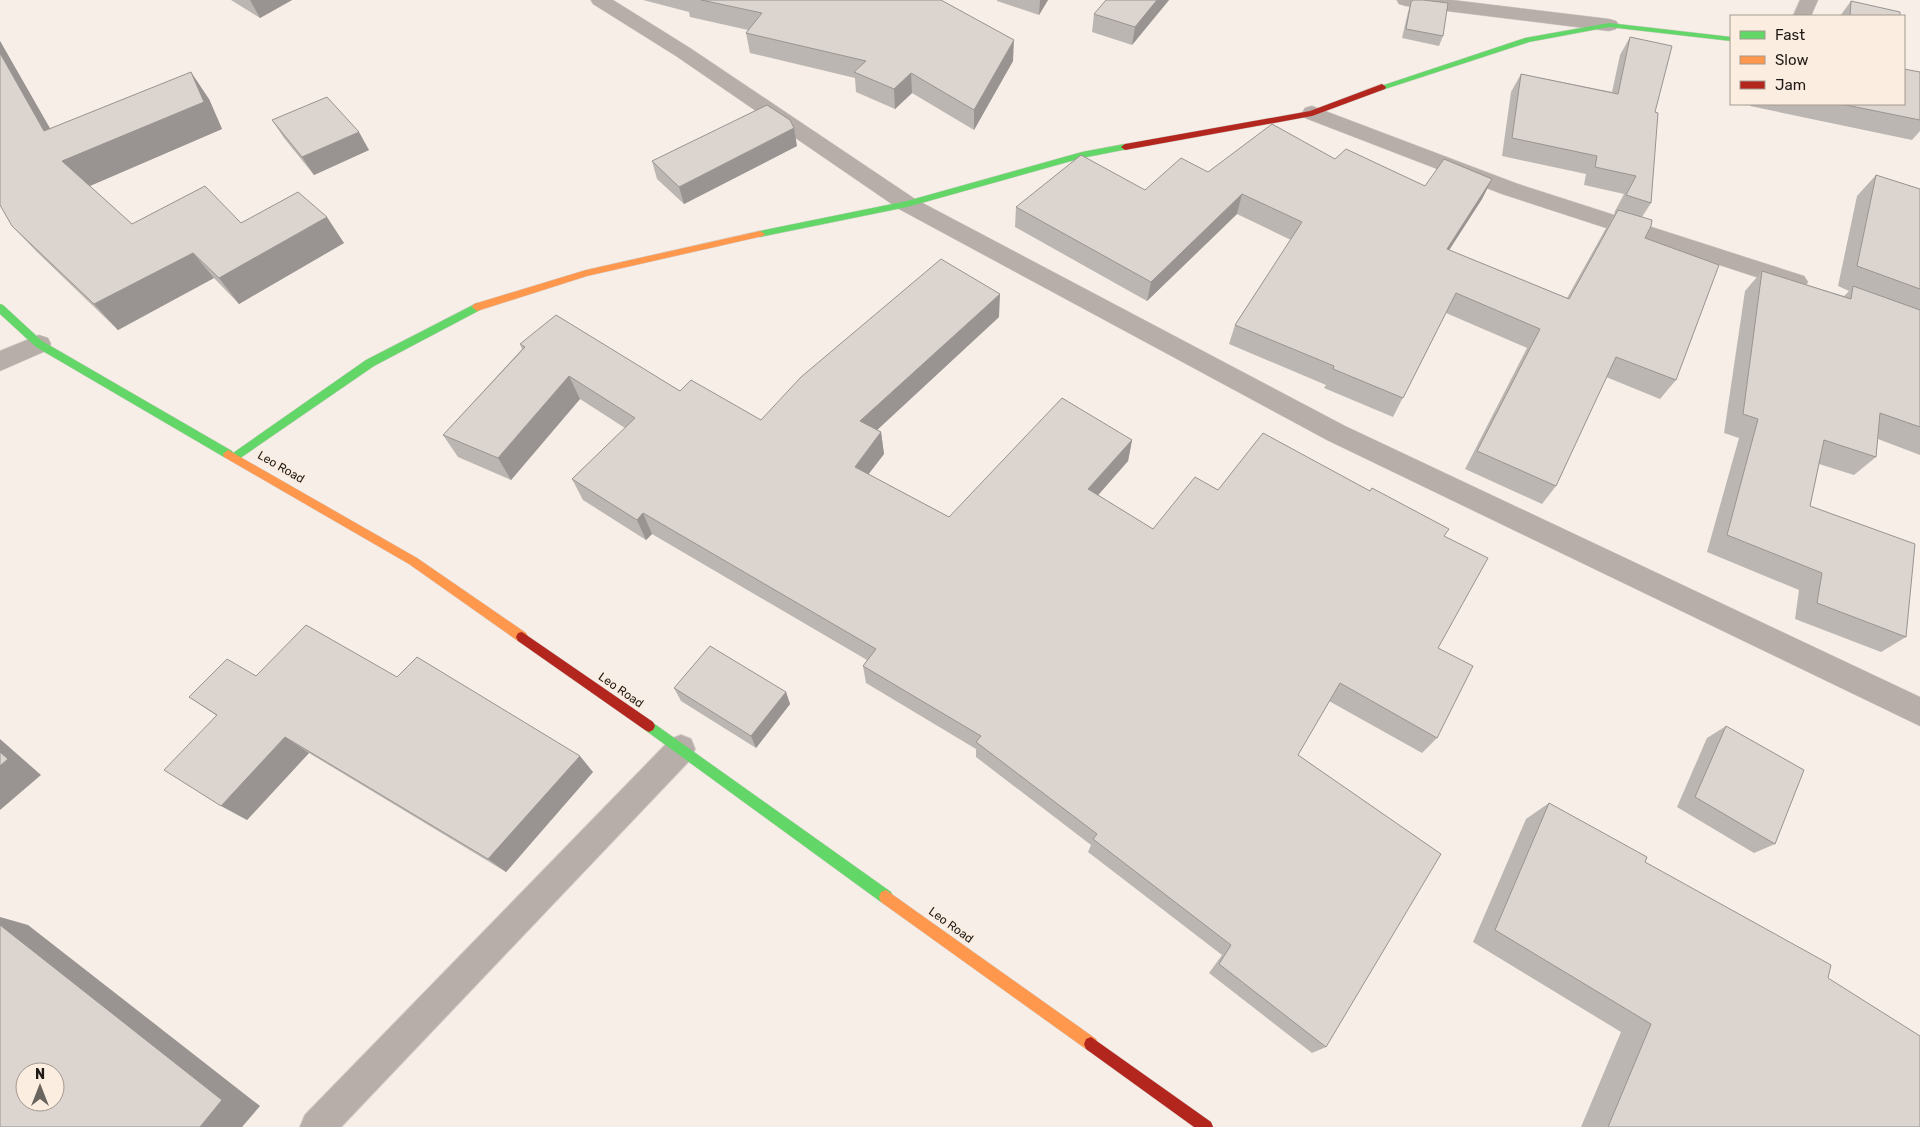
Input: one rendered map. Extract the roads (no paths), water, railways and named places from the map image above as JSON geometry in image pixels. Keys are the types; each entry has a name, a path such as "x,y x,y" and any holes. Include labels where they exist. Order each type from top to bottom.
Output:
{"street":[{"path":"600,0 683,52 907,204 1336,432 1920,712"},
{"path":"1406,0 1730,39"},
{"path":"1802,15 1808,0"},
{"path":"236,457 370,363 481,305 586,273 790,227 907,204 1082,155 1312,113 1382,87 1528,40 1609,25"},
{"path":"1312,113 1510,189 1814,289"},
{"name":"Leo Road","path":"0,308 39,344 413,561 681,748 1206,1127"},
{"path":"0,362 39,344"}],"lane":[{"path":"317,1127 681,748"}]}
